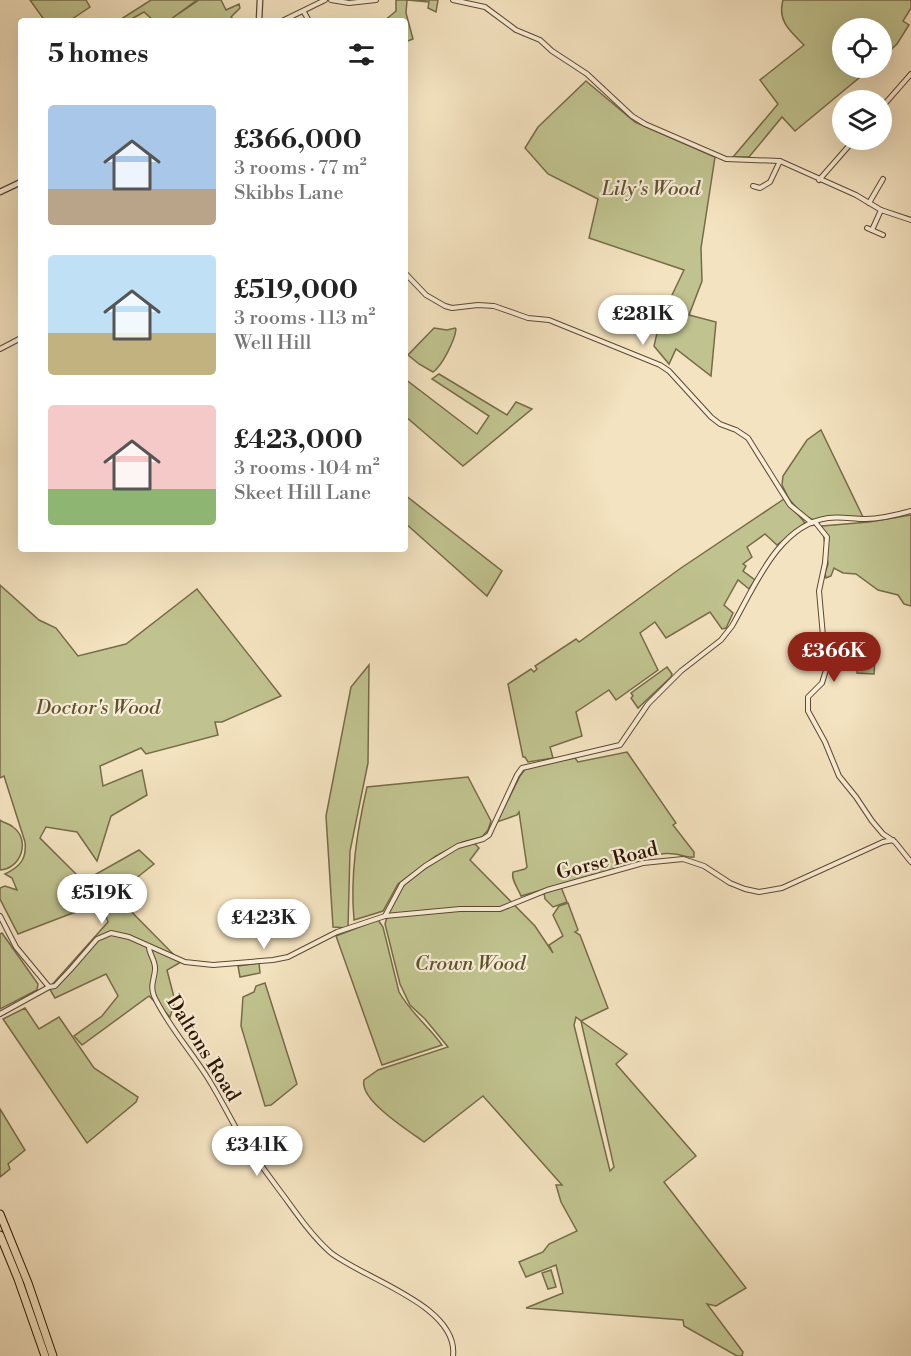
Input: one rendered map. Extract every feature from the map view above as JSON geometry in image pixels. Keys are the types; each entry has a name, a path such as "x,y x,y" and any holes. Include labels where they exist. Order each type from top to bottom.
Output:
{"highway":[{"path":"0,1214 21,1264 53,1356"},
{"path":"0,1235 45,1356"}],"street":[{"path":"259,18 260,0"},
{"path":"289,18 326,0"},
{"path":"331,0 349,3 376,0"},
{"path":"453,0 485,7 516,30 540,40 587,74 632,116 645,124 726,159 780,161 856,195 881,210 911,220"},
{"path":"304,12 307,18"},
{"path":"892,96 911,74"},
{"path":"819,180 845,150"},
{"path":"753,186 760,188 770,183 780,161"},
{"path":"869,203 884,179"},
{"path":"0,192 18,183"},
{"path":"881,210 870,229 883,235"},
{"path":"408,276 426,295 445,306 452,308 494,306 528,318 549,320 660,365 669,371 711,417 720,424 745,435 790,506 814,522 827,537 825,563 819,591 826,670 822,683 808,697 808,711 825,742 839,776 884,834 893,840 911,862"},
{"path":"0,349 18,340"},
{"path":"385,916 402,884 458,846 489,835 522,768 620,745 648,704 686,666 726,634 760,574 781,546 814,522 837,518 875,518 911,511"},
{"path":"884,834 885,841"},
{"name":"Gorse Road","path":"0,1014 49,987 55,986 97,939 111,933 129,937 195,964 213,965 273,960 288,957 337,932 385,916 460,909 500,909 547,890 628,867 663,860 697,862 730,883 745,889 768,891 782,888 885,841 893,840"},
{"path":"0,916 29,965 49,987"},
{"name":"Daltons Road","path":"149,947 155,969 151,986 164,1014 208,1079 237,1129 295,1212 321,1243 338,1258 381,1281 433,1314 453,1343 453,1356"}],"green space":[{"path":"30,0 86,0 90,7 74,18 43,18"},
{"path":"151,0 197,0 172,18 151,18 144,12 133,18 123,18"},
{"path":"199,0 221,0 226,10 239,4 240,8 231,17 172,18"},
{"path":"396,0 407,0 407,18 388,18 396,11"},
{"path":"407,0 438,0 436,12 428,8 429,2"},
{"path":"783,0 911,0 911,8 903,21 909,25 892,49 892,18 832,18 832,78 859,78 844,90 832,90 832,100 795,131 782,117 749,157 733,157 778,104 760,80 804,45 783,20"},
{"path":"408,20 413,39 408,41"},
{"name":"Lily's Wood","path":"586,81 635,122 715,157 701,248 702,281 689,315 716,322 711,376 676,349 669,364 654,346 660,320 684,270 589,238 598,199 548,174 525,148 538,127"},
{"path":"434,328 456,329 448,352 433,372 408,355"},
{"path":"439,374 507,415 516,402 532,409 463,466 408,419 408,381 477,434 489,416 432,379"},
{"path":"821,430 863,517 813,520 802,514 789,499 782,485 783,476 807,440"},
{"path":"408,497 502,571 487,596 408,526"},
{"path":"784,499 805,524 777,545 765,534 747,547 752,557 743,564 746,566 743,571 755,580 749,589 738,580 724,605 733,613 726,628 722,629 710,612 666,638 655,622 640,633 658,670 616,700 609,690 576,712 582,736 550,747 553,758 528,762 523,757 508,684 531,669 534,672 537,669 535,666 576,639 579,642 681,568"},
{"path":"911,515 911,606 904,604 898,595 878,590 856,574 843,573 834,568 831,576 826,578 828,564 822,526"},
{"name":"Doctor's Wood","path":"0,585 39,620 56,628 78,656 126,644 197,589 281,696 222,722 215,722 218,735 146,754 141,748 100,766 103,786 142,770 147,795 111,816 97,861 77,832 46,827 40,838 78,876 91,877 139,850 154,864 115,895 181,962 167,970 175,1001 170,1017 149,996 82,1045 74,1036 102,1016 118,996 106,974 55,998 49,988 108,922 102,905 70,914 18,934 0,899 0,888 5,886 17,890 12,878 5,874 21,862 25,854 25,842 4,776 0,778"},
{"path":"860,642 876,643 874,674 857,673"},
{"path":"369,665 368,763 350,851 348,928 333,927 326,816 351,687"},
{"path":"667,667 672,674 671,677 638,708 631,698 633,696 631,693"},
{"path":"627,752 676,823 673,825 694,852 694,857 668,854 635,858 613,865 615,869 521,896 513,875 513,872 527,867 519,812 517,815 497,822 520,776 526,768 575,758 578,762"},
{"path":"468,777 491,821 488,830 482,837 463,842 436,856 398,884 383,911 354,920 355,853 367,787"},
{"path":"0,820 12,826 18,833 22,839 22,846 21,853 13,865 0,870"},
{"name":"Crown Wood","path":"474,843 479,848 470,860 535,926 553,953 549,945 563,936 553,915 559,906 568,903 578,930 575,932 580,935 608,1008 581,1021 627,1054 616,1064 696,1156 664,1182 746,1288 716,1306 707,1304 743,1352 742,1356 737,1356 684,1326 683,1320 526,1308 563,1293 556,1265 526,1277 519,1262 543,1252 549,1244 577,1231 561,1202 556,1185 562,1185 483,1096 424,1142 386,1114 369,1097 364,1080 378,1070 448,1047 410,1005 400,984 385,924 403,886 459,847","holes":["576,1017 581,1021 614,1167 610,1171 574,1025"]},
{"path":"561,887 567,902 553,907 545,899 544,893"},
{"path":"378,920 383,927 399,992 442,1045 382,1065 336,936"},
{"path":"2,933 38,984 37,990 0,1009 0,934"},
{"path":"259,963 260,973 240,977 238,966"},
{"path":"265,983 297,1084 271,1105 265,1106 241,1026 243,997 254,992 256,986"},
{"path":"25,1008 39,1029 59,1017 94,1068 138,1097 136,1102 87,1143 3,1019"},
{"path":"0,1109 25,1150 8,1164 10,1169 0,1177"},
{"path":"551,1270 556,1287 548,1289 542,1273"}]}
